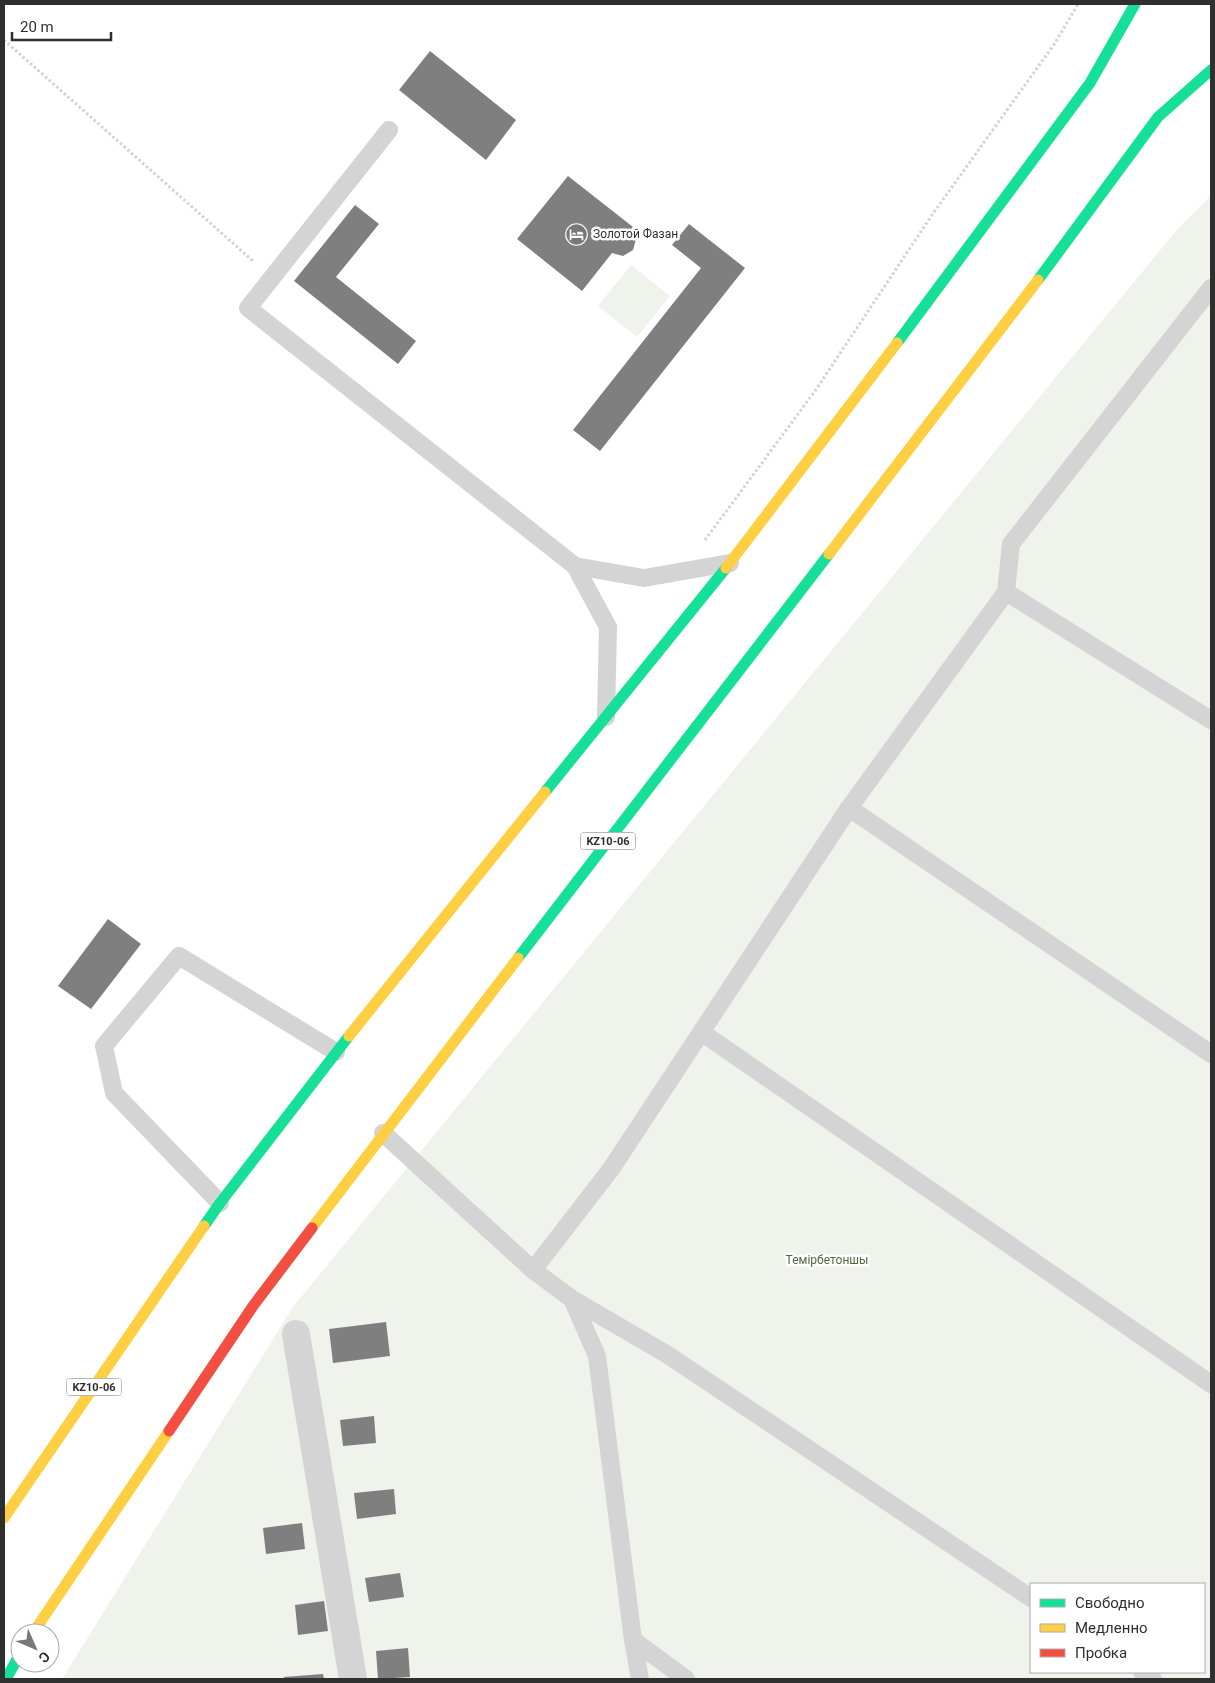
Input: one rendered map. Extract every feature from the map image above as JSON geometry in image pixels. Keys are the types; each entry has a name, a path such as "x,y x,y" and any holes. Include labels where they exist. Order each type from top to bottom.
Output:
{"highway":[{"name":"KZ10-06","path":"4,1518 220,1204 336,1052 730,563 910,326 1090,83 1135,4"},
{"name":"KZ10-06","path":"40,1623 253,1306 383,1133 998,334 1158,117 1211,70"}],"street":[{"path":"296,1334 353,1679"}],"lane":[{"path":"389,130 248,308 575,566 608,627 606,718"},
{"path":"533,1270 611,1169 849,808 1006,592 1011,544 1211,288"},
{"path":"575,566 644,578 730,563"},
{"path":"1006,592 1211,720"},
{"path":"849,808 1211,1054"},
{"path":"220,1204 114,1093 104,1046 179,956 336,1052"},
{"path":"701,1032 1211,1384"},
{"path":"383,1133 533,1270 572,1299 668,1355 1030,1597"},
{"path":"572,1299 597,1356 633,1640 640,1679"},
{"path":"633,1640 686,1679"}],"path":[{"path":"4,40 272,278"}],"green space":[{"name":"Темірбетоншы","path":"1211,195 1211,1679 62,1679 293,1307 1175,232"},
{"path":"631,265 670,296 637,337 598,306"}],"building":[{"path":"430,51 516,120 486,160 399,90"},
{"name":"Золотой Фазан","path":"568,176 633,227 631,229 636,239 633,250 623,256 612,253 582,291 517,239"},
{"path":"355,205 379,224 336,277 416,341 398,364 294,281"},
{"path":"689,224 745,268 600,451 573,430 701,268 672,245"},
{"path":"108,919 141,944 91,1009 58,986"},
{"path":"386,1322 390,1356 333,1363 329,1329"},
{"path":"374,1416 376,1443 343,1446 340,1420"},
{"path":"394,1489 396,1514 357,1519 354,1493"},
{"path":"302,1523 305,1549 266,1554 263,1528"},
{"path":"400,1573 404,1597 369,1602 365,1578"},
{"path":"324,1601 328,1631 298,1635 295,1605"},
{"path":"408,1648 410,1677 378,1679 376,1651"},
{"path":"323,1674 324,1679 284,1679 284,1677"}],"traffic: fast":[{"path":"897,343 1090,83 1135,4"},
{"path":"1038,280 1158,117 1211,70"},
{"path":"518,958 829,554"},
{"path":"545,792 726,568"},
{"path":"204,1226 349,1036"},
{"path":"6,1679 10,1672"}],"traffic: slow":[{"path":"829,554 1038,280"},
{"path":"726,568 897,343"},
{"path":"349,1036 545,792"},
{"path":"312,1228 518,958"},
{"path":"4,1518 204,1226"},
{"path":"40,1623 169,1431"}],"traffic: jam":[{"path":"169,1431 253,1306 312,1228"}],"place":[{"name":"Золотой Фазан","path":"577,234"}]}
